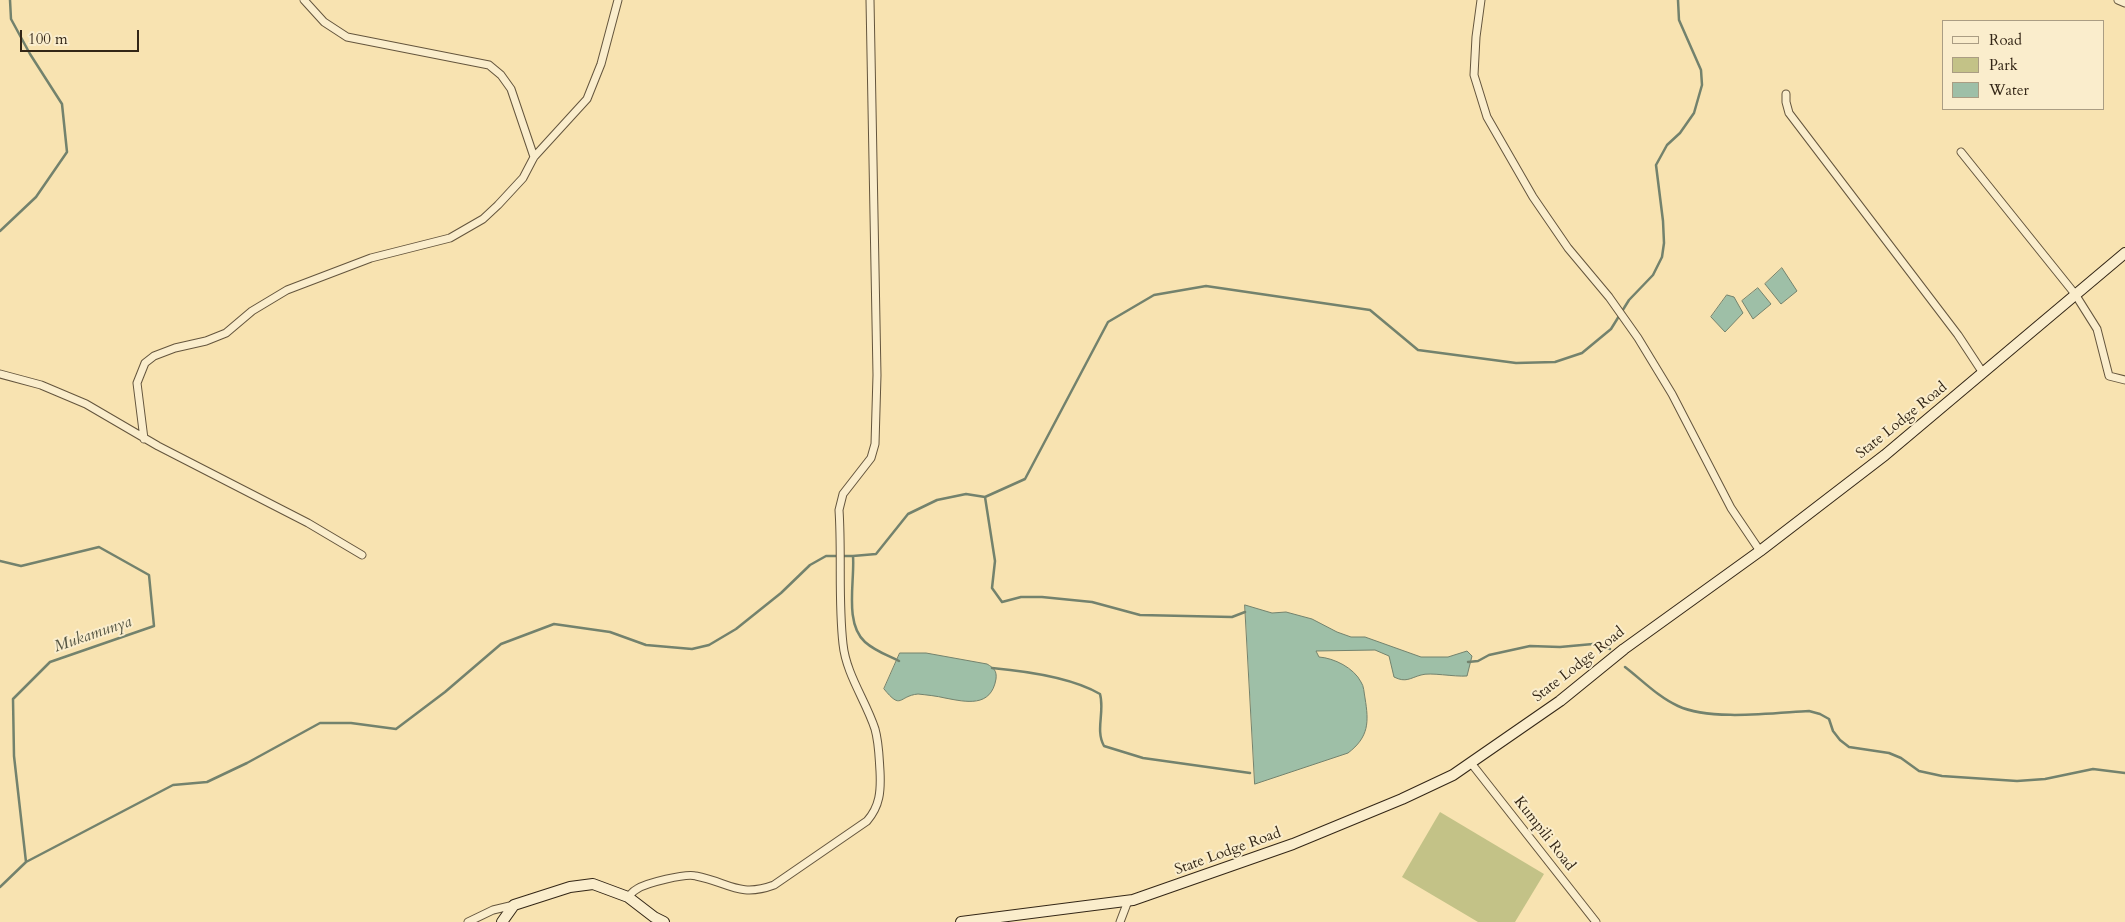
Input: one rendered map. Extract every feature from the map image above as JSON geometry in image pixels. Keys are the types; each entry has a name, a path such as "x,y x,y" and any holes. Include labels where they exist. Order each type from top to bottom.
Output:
{"street":[{"path":"304,0 324,22 347,37 489,65 501,75 511,90 534,157"},
{"path":"144,439 136,383 145,363 154,356 175,348 206,341 226,333 252,311 287,290 371,258 404,248 439,242 466,231 483,219 523,178 534,157 587,100 601,64 618,0"},
{"path":"628,897 636,889 646,885 687,875 695,875 740,890 765,888 782,881 867,821 874,813 879,799 881,786 875,729 860,696 843,645 840,538 840,500 871,458 875,444 877,375 870,0"},
{"path":"1481,0 1474,74 1487,117 1533,197 1568,248 1617,308 1638,338 1672,394 1731,508 1760,551"},
{"path":"2118,0 2125,3"},
{"path":"1786,94 1789,113 1958,335 1983,373"},
{"path":"1960,152 2075,294 2097,329 2109,376 2125,380"},
{"name":"State Lodge Road","path":"961,922 1128,901 1192,881 1293,844 1402,799 1453,775 1560,701 1624,649 1760,551 1885,455 2125,253"},
{"path":"0,374 41,385 96,409 144,439 308,523 362,555"},
{"name":"Kumpili Road","path":"1471,763 1596,922"},
{"path":"468,922 493,910 570,887 593,884 628,897 654,917 664,922"},
{"path":"1120,922 1128,901"},
{"path":"502,922 514,905"}],"green space":[{"path":"1440,812 1544,874 1515,922 1478,922 1402,877"}],"water":[{"path":"1782,268 1797,291 1781,304 1765,284"},
{"path":"1758,288 1771,304 1753,319 1742,301"},
{"path":"1727,295 1734,297 1743,313 1725,332 1711,317"},
{"path":"1245,605 1272,613 1286,612 1312,619 1351,637 1365,637 1421,657 1448,657 1467,651 1472,656 1467,676 1425,674 1402,680 1394,677 1389,656 1375,650 1316,651 1319,657 1337,662 1349,668 1362,684 1367,714 1364,735 1348,753 1255,784"},
{"path":"900,653 926,653 987,664 993,668 996,679 989,695 976,701 961,701 918,694 897,701 884,689"}],"waterway":[{"name":"Mukamunya","path":"0,231 36,197 67,152 62,104 30,54 11,19 10,0"},
{"path":"985,497 1025,479 1108,322 1154,295 1206,286 1370,310 1418,350 1516,363 1555,362 1582,353 1611,329 1629,300 1653,275 1662,257 1664,243 1663,221 1656,165 1667,145 1680,133 1694,113 1702,85 1701,70 1679,20 1678,0"},
{"path":"26,862 173,785 207,782 247,763 320,723 351,723 396,729 445,692 501,644 554,624 610,632 646,645 692,649 709,645 736,629 781,593 810,565 826,556 876,554 908,514 937,500 966,494 985,497 995,561 992,588 1002,602 1021,597 1042,597 1092,602 1140,615 1232,617 1245,612"},
{"name":"Mukamunya","path":"0,561 21,566 99,547 149,575 154,626 50,662 13,699 14,756 26,862 0,887"},
{"path":"853,556 852,601 855,624 859,634 873,648 899,661"},
{"path":"1468,662 1478,661 1489,655 1530,646 1560,647 1593,644 1610,649"},
{"path":"1625,667 1664,698 1691,711 1724,715 1809,711 1829,719 1833,731 1849,747 1889,753 1901,758 1919,771 1942,776 2017,781 2045,779 2093,769 2125,773"},
{"path":"992,668 1062,679 1100,694 1100,734 1104,746 1143,758 1250,773"}]}
